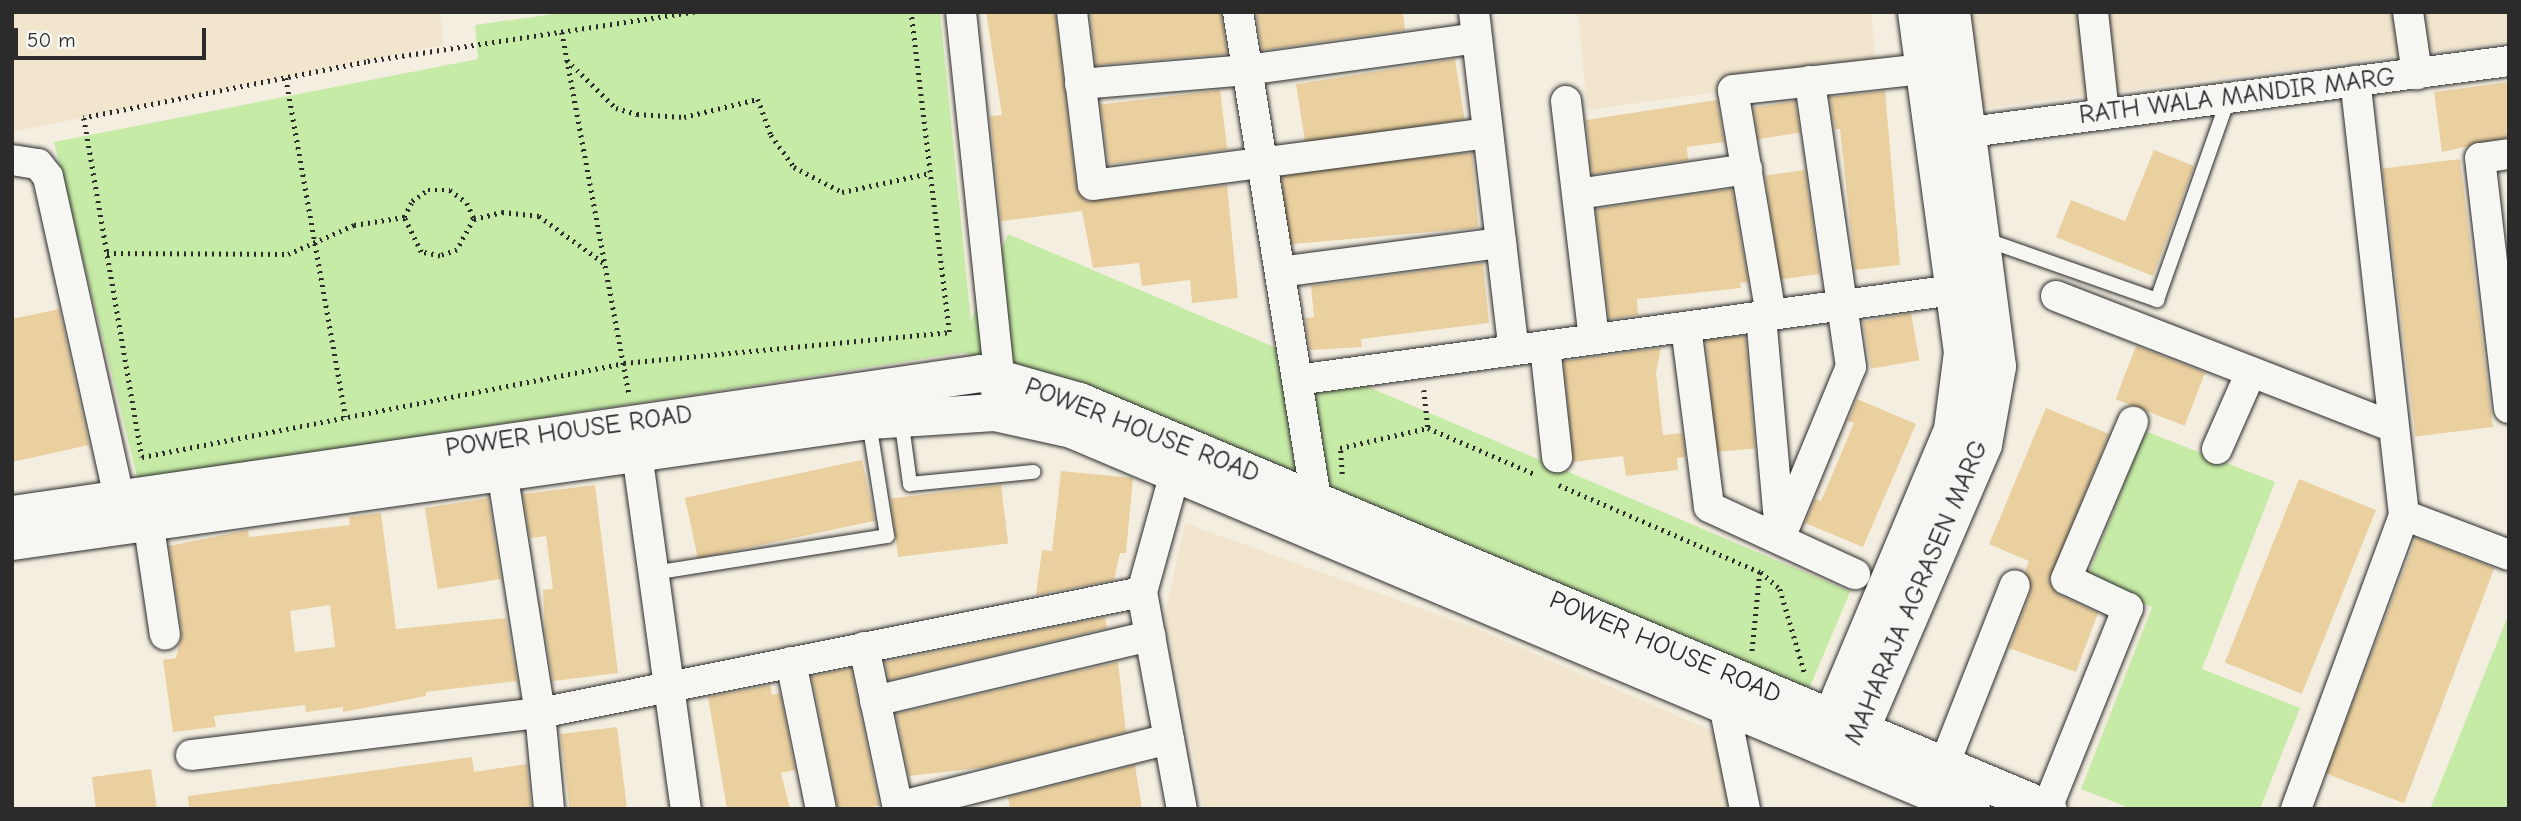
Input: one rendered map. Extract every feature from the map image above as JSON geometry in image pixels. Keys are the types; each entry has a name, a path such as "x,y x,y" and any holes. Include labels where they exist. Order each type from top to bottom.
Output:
{"street":[{"path":"961,12 999,376 994,412"},
{"path":"1072,12 1093,185 1261,160 1488,133"},
{"path":"1238,12 1297,380 1331,507"},
{"name":"MAHARAJA AGRASEN MARG","path":"1835,732 1983,444 1997,366 1980,237 1949,134 1923,69 1916,12"},
{"name":"MAHARAJA AGRASEN MARG","path":"1835,732 1952,429 1962,352 1953,290 1949,134 1951,12"},
{"path":"2093,12 2104,114"},
{"path":"2408,12 2417,74"},
{"path":"1080,83 1247,71 1475,25 1514,350"},
{"name":"RATH WALA MANDIR MARG","path":"1949,134 2509,61"},
{"path":"1780,538 1766,316 1747,169 1733,90 1923,69"},
{"path":"2295,809 2404,515 2355,81"},
{"path":"1780,538 1851,367 1839,306 1810,82"},
{"path":"1566,102 1594,339"},
{"path":"2508,396 2480,158 2509,154"},
{"path":"12,160 38,164 48,177 135,509 165,635"},
{"path":"1578,194 1747,169"},
{"path":"1280,272 1501,243"},
{"path":"1297,380 1953,290"},
{"path":"2056,296 2394,427"},
{"path":"1686,327 1709,507 1856,573"},
{"path":"1545,346 1552,473"},
{"path":"2217,449 2251,372"},
{"path":"944,375 944,414"},
{"name":"POWER HOUSE ROAD","path":"12,514 135,509 502,471 635,438 944,375 999,376 1079,401 1331,507 1835,732 1970,809"},
{"name":"POWER HOUSE ROAD","path":"12,541 135,509 635,438 994,412 1071,429 1175,473 1734,688"},
{"path":"2048,808 2128,608 2066,579 2133,422"},
{"path":"635,438 686,809"},
{"path":"502,471 540,713 549,809"},
{"path":"1175,473 1142,592 1182,809"},
{"path":"2404,515 2509,555"},
{"path":"1944,765 2015,585"},
{"path":"191,755 540,713 1142,592"},
{"path":"875,701 1150,636"},
{"path":"864,647 898,808 1169,739"},
{"path":"791,662 821,809"},
{"path":"1734,688 1745,809"},
{"name":"POWER HOUSE ROAD","path":"1835,732 1944,765 2048,808"}],"lane":[{"path":"1980,237 2157,300 2229,97"},
{"path":"885,419 910,484 1033,472"},
{"path":"653,573 887,536 885,419"}],"path":[{"path":"695,12 286,78 84,118 142,457 624,363 949,332 911,12"},
{"path":"562,32 624,363"},
{"path":"567,60 616,108 637,114 684,117 758,99 771,135 794,167 842,192 930,173"},
{"path":"286,78 345,417"},
{"path":"404,217 412,201 428,190 450,190 467,203 474,219"},
{"path":"404,217 421,252 440,257 457,250 474,219 502,212 540,216 604,263"},
{"path":"107,253 288,254 355,225 404,217"},
{"path":"1331,507 1340,448 1427,428 1552,473 1760,572 1780,589 1835,732"},
{"path":"1734,688 1760,572"}],"shaded area":[{"path":"12,12 440,12 444,45 12,132"},
{"path":"1578,12 1871,12 1878,81 1733,90 1587,110"},
{"path":"1971,12 2509,12 2509,42 1983,108"},
{"path":"1185,523 1475,628 1729,738 1743,809 1204,809 1165,614"}],"green space":[{"path":"568,12 940,12 974,351 138,480 54,142 478,59 475,25"},
{"path":"1008,234 1850,592 1801,708 959,350"},
{"path":"2145,431 2275,482 2202,669 2300,708 2260,809 2132,809 2081,789 2152,607 2086,581"},
{"path":"2509,613 2509,809 2430,809"}],"building":[{"path":"986,12 1055,12 1076,187 1086,201 1227,185 1238,298 1192,303 1190,280 1142,286 1139,263 1093,268 1082,211 1001,221 990,116 1002,115"},
{"path":"1090,12 1221,12 1227,54 1096,65"},
{"path":"1256,12 1403,12 1405,30 1262,50"},
{"path":"1455,59 1465,119 1306,144 1296,84"},
{"path":"2509,82 2509,137 2442,152 2434,92"},
{"path":"1220,90 1227,150 1108,164 1101,105"},
{"path":"1885,91 1900,265 1855,270 1840,129 1835,129 1830,97"},
{"path":"1717,100 1724,142 1687,147 1688,160 1592,174 1586,120"},
{"path":"1795,101 1800,133 1759,139 1754,108"},
{"path":"2154,150 2194,166 2153,276 2056,237 2071,200 2125,221"},
{"path":"1472,153 1479,228 1287,244 1281,170"},
{"path":"2460,159 2493,427 2415,436 2383,169"},
{"path":"1805,170 1820,274 1780,280 1765,176"},
{"path":"1732,189 1748,282 1740,283 1741,288 1637,299 1638,315 1609,319 1596,209"},
{"path":"1483,263 1489,323 1361,339 1362,347 1310,350 1305,318 1314,317 1311,286"},
{"path":"59,309 89,445 12,462 12,319"},
{"path":"1911,313 1919,360 1871,369 1863,322"},
{"path":"1745,336 1755,449 1716,452 1706,339"},
{"path":"2136,346 2205,373 2185,426 2116,399"},
{"path":"1661,348 1656,373 1663,435 1682,433 1685,457 1677,458 1678,470 1626,476 1623,456 1573,462 1564,361"},
{"path":"1857,399 1916,424 1863,547 1805,523 1815,499 1821,501 1854,423 1848,421"},
{"path":"2046,408 2109,434 2049,580 2058,594 2098,613 2076,672 2009,648 2031,591 2025,571 2029,561 1989,544"},
{"path":"862,460 875,521 698,558 685,498"},
{"path":"1061,471 1133,478 1126,553 1120,553 1114,580 1036,595 1042,550 1052,551"},
{"path":"2299,479 2376,510 2302,694 2225,663"},
{"path":"595,485 618,673 553,681 545,633 543,590 553,589 546,536 530,538 523,494"},
{"path":"1001,485 1008,544 898,557 891,499"},
{"path":"488,498 501,579 438,589 425,508"},
{"path":"381,513 396,629 506,618 517,681 426,692 426,696 343,712 343,707 306,712 305,705 214,716 216,727 173,732 163,660 176,658 182,632 169,546 248,530 249,537 350,525 349,517","holes":["330,605 335,647 295,652 290,611"]},
{"path":"2416,538 2494,568 2404,803 2326,773"},
{"path":"1105,617 1107,628 889,680 885,662"},
{"path":"1118,662 1126,732 987,767 909,776 896,714"},
{"path":"851,668 879,805 865,809 838,809 812,676"},
{"path":"770,685 772,695 780,693 795,770 781,773 790,809 727,809 708,697"},
{"path":"617,727 627,809 570,809 560,734"},
{"path":"472,757 474,772 527,764 531,809 189,809 188,796"},
{"path":"1135,765 1142,809 1010,809 1008,797"},
{"path":"151,769 157,809 96,809 92,777"}]}
